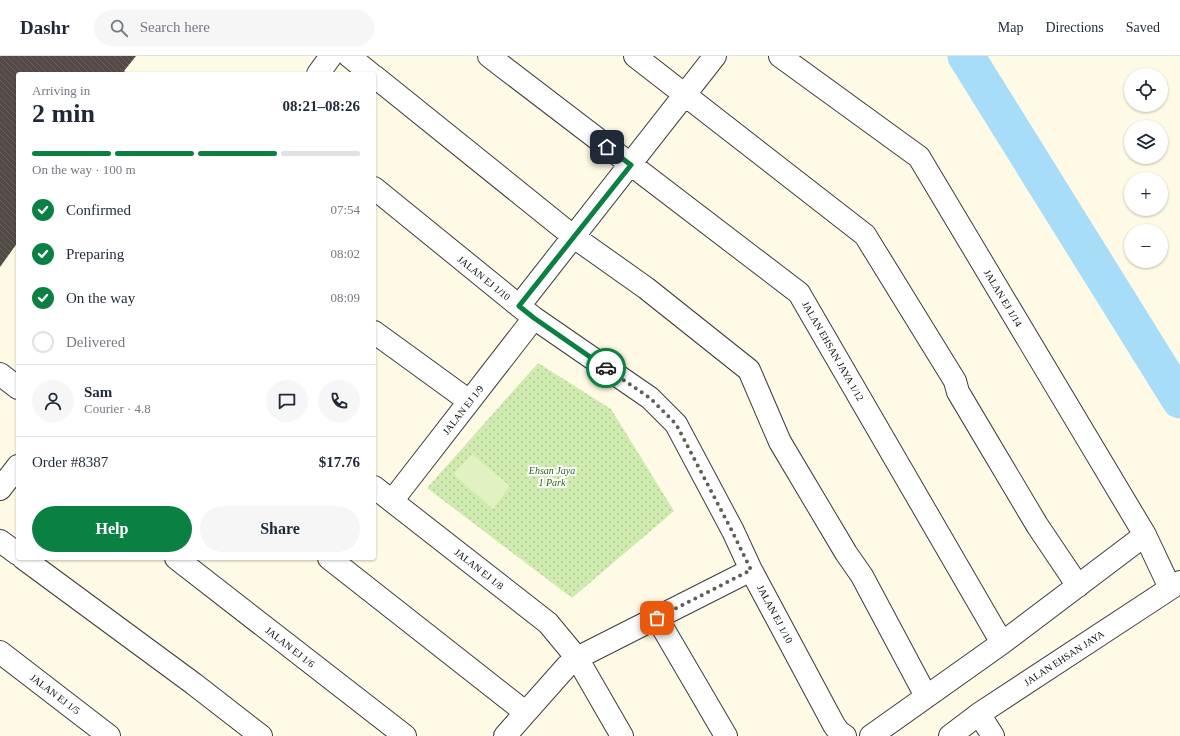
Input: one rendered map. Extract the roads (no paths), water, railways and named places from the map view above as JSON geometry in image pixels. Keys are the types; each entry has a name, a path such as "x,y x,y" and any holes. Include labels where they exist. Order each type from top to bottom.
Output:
{"street":[{"path":"319,72 331,56"},
{"path":"348,56 368,72"},
{"name":"JALAN EHSAN JAYA 1/12","path":"489,56 799,293 1002,643"},
{"path":"635,56 865,235 954,381 958,392 1037,525 1078,586"},
{"name":"JALAN EJ 1/9","path":"392,501 469,402 574,237 716,56"},
{"name":"JALAN EJ 1/14","path":"780,56 919,157 1175,585"},
{"path":"376,78 574,237 646,288 749,370 780,442 862,576 926,696"},
{"name":"JALAN EJ 1/10","path":"376,190 527,312 650,398 676,424 751,570 834,725 839,732 845,736"},
{"path":"376,333 469,402"},
{"path":"0,374 16,386"},
{"path":"0,489 16,469"},
{"name":"JALAN EJ 1/8","path":"376,489 548,623 577,658 622,736"},
{"path":"872,736 1002,643 1145,536"},
{"path":"0,541 16,553"},
{"path":"26,560 194,684 261,736"},
{"name":"JALAN EJ 1/6","path":"179,560 405,736"},
{"path":"332,560 525,712"},
{"path":"505,736 567,666 577,658 751,570"},
{"name":"JALAN EHSAN JAYA","path":"950,736 979,714 1175,585"},
{"path":"657,618 726,736"},
{"name":"JALAN EJ 1/5","path":"0,652 109,736"},
{"path":"979,714 994,736"}],"waterway":[{"path":"966,56 1180,400"}],"park label":[{"name":"Ehsan Jaya 1 Park","path":"552,476"}]}
